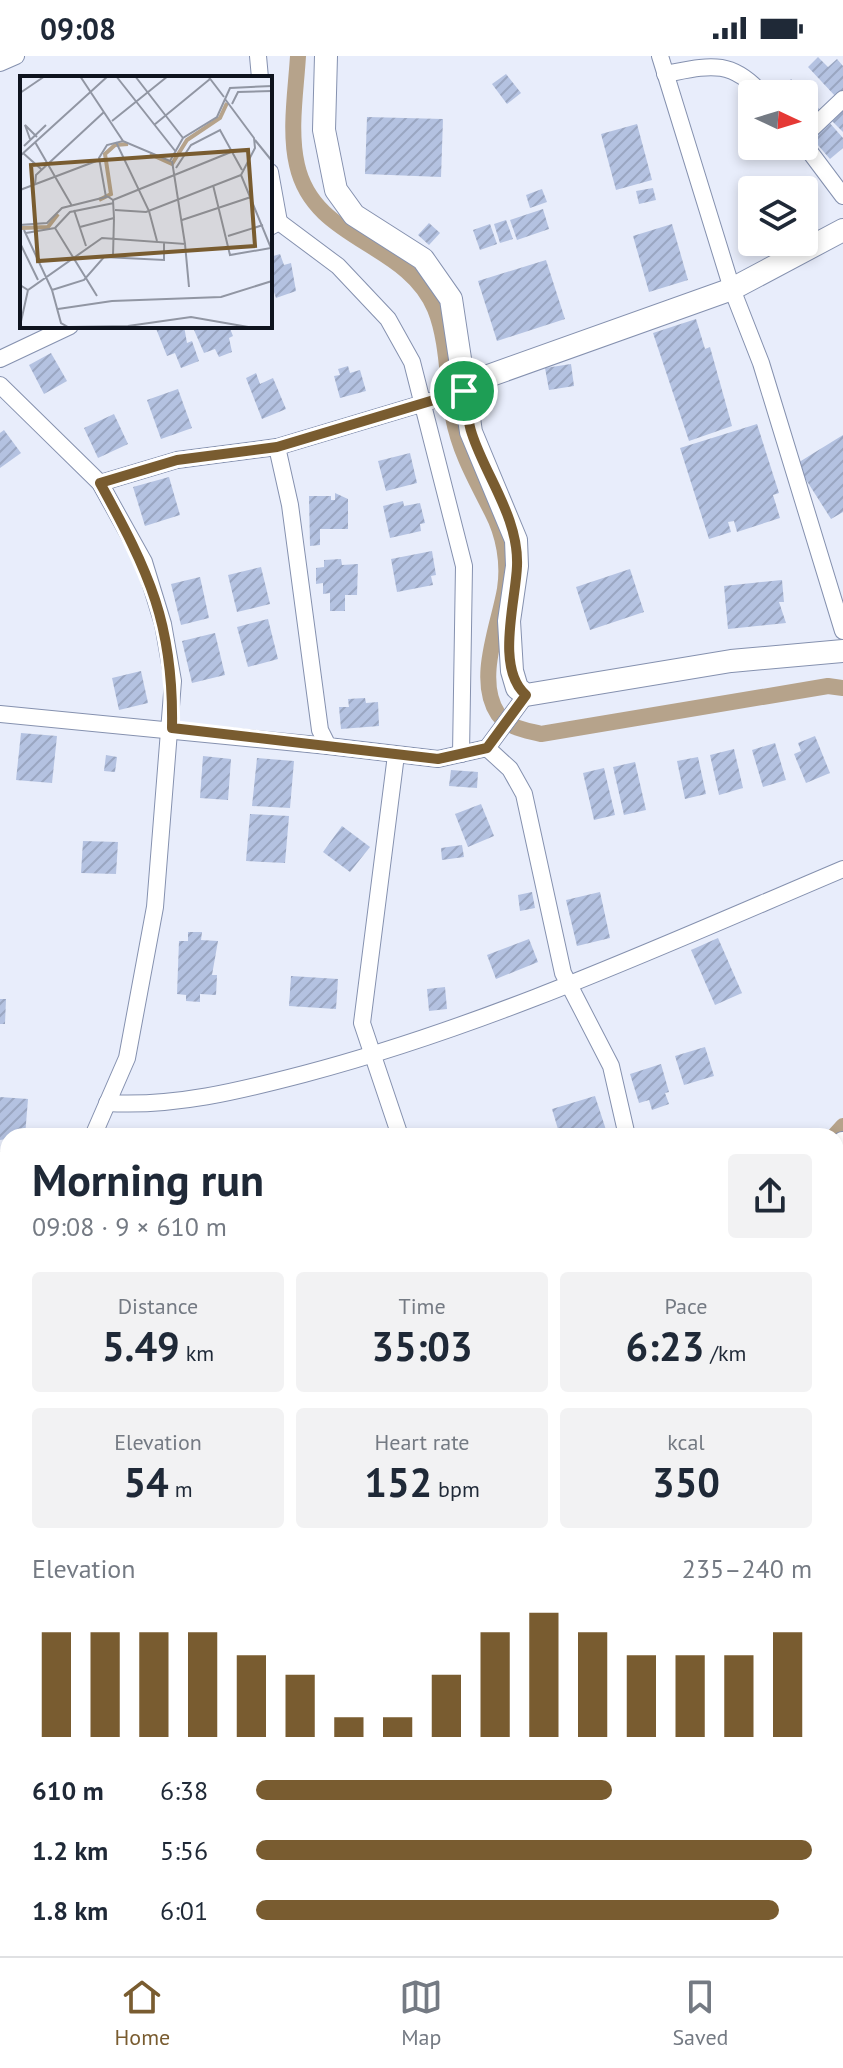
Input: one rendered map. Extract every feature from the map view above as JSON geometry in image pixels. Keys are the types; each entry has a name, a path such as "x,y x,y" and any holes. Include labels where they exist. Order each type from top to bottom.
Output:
{"street":[{"path":"0,63 16,56"},
{"path":"258,56 260,76"},
{"path":"326,56 324,130 336,190 354,215 423,259 451,299 458,392 471,432 516,540 517,566 509,621 512,671 517,688 526,695"},
{"path":"660,56 732,289 761,363 843,631"},
{"path":"665,74 710,65 734,69 746,80"},
{"path":"818,123 843,99"},
{"path":"816,160 843,196"},
{"path":"272,193 275,224 338,266 388,319 412,362 464,566 461,754"},
{"path":"100,483 177,460 277,447 458,392 732,289 843,230"},
{"path":"0,359 66,328"},
{"path":"0,385 100,483 144,562 163,624 173,681 172,728 155,907 127,1058 96,1128"},
{"path":"277,447 290,505 320,730 328,746"},
{"path":"0,714 172,728 438,759 487,748 526,695 731,661 843,651"},
{"path":"487,748 510,769 524,794 563,973 611,1066 625,1128"},
{"path":"396,755 364,985 362,1023 397,1128"},
{"path":"107,1103 154,1105 242,1090 372,1056 569,985 843,869"}],"building":[{"path":"818,57 828,67 837,59 843,66 843,90 836,97 808,67"},
{"path":"506,74 521,93 507,104 492,84"},
{"path":"843,107 843,132 831,120"},
{"path":"367,117 443,119 441,177 365,174"},
{"path":"828,121 843,138 843,148 830,159 818,145 818,129"},
{"path":"637,124 652,180 616,190 601,134"},
{"path":"653,188 656,200 639,204 636,191"},
{"path":"542,189 547,202 530,208 526,195"},
{"path":"543,209 549,229 517,240 510,220"},
{"path":"506,220 513,239 500,243 494,224"},
{"path":"429,223 440,233 429,245 418,235"},
{"path":"490,224 497,244 480,250 473,230"},
{"path":"672,224 688,280 649,292 633,236"},
{"path":"280,254 284,265 291,263 296,291 276,298 272,292 272,256"},
{"path":"546,260 565,319 497,341 478,281"},
{"path":"696,319 705,349 710,347 732,426 689,441 653,333"},
{"path":"156,328 184,328 187,343 192,341 199,361 181,368 175,353 167,356"},
{"path":"230,328 233,336 229,338 232,352 219,357 215,349 204,353 194,330"},
{"path":"51,353 67,381 44,394 29,365"},
{"path":"571,364 574,386 549,390 545,368"},
{"path":"348,366 350,373 360,370 366,391 340,398 334,376 340,375 338,369"},
{"path":"256,373 260,384 273,378 286,409 262,419 246,378"},
{"path":"178,389 192,428 161,439 147,400"},
{"path":"114,414 128,444 98,458 84,428"},
{"path":"757,424 779,493 773,495 780,518 737,532 734,521 728,522 731,532 709,539 680,448"},
{"path":"4,430 21,453 0,468 0,433"},
{"path":"843,435 843,512 831,519 796,464"},
{"path":"410,453 417,483 386,491 378,461"},
{"path":"169,477 180,515 145,526 133,487"},
{"path":"335,493 348,499 348,529 320,529 320,545 310,546 309,496 331,496 331,500 335,500"},
{"path":"403,501 404,506 420,503 425,523 420,524 421,531 390,538 383,506"},
{"path":"432,551 436,575 431,576 433,585 397,592 391,559"},
{"path":"341,559 342,565 358,564 357,595 345,595 345,611 330,611 330,593 323,594 323,583 316,584 316,568 324,567 324,560"},
{"path":"261,567 270,604 237,612 228,575"},
{"path":"630,569 644,612 590,630 576,587"},
{"path":"200,577 209,618 181,625 171,584"},
{"path":"782,580 784,602 779,602 786,623 728,629 724,586"},
{"path":"268,619 278,659 248,667 237,627"},
{"path":"215,633 225,675 192,683 182,641"},
{"path":"141,671 148,703 119,710 112,678"},
{"path":"365,698 366,703 378,702 379,726 341,729 339,707 349,707 348,699"},
{"path":"21,733 57,736 52,783 16,780"},
{"path":"815,736 830,773 806,783 794,754 801,751 798,743"},
{"path":"775,743 786,780 763,787 752,750"},
{"path":"734,749 743,788 719,795 710,755"},
{"path":"106,755 117,757 115,772 104,771"},
{"path":"203,756 231,759 228,800 200,798"},
{"path":"698,757 706,794 685,799 677,761"},
{"path":"257,758 294,761 290,808 252,806"},
{"path":"635,762 646,810 624,815 613,767"},
{"path":"604,768 615,815 594,820 583,773"},
{"path":"451,770 478,772 477,788 449,786"},
{"path":"481,804 494,836 468,847 455,814"},
{"path":"250,814 289,816 285,863 246,861"},
{"path":"342,826 370,847 350,872 323,852"},
{"path":"83,841 118,842 116,874 81,873"},
{"path":"462,845 464,857 442,860 441,848"},
{"path":"532,892 535,908 520,911 518,895"},
{"path":"600,892 610,938 577,946 566,900"},
{"path":"188,932 202,932 201,940 218,941 212,975 217,975 216,995 200,994 200,1002 186,1001 186,995 177,994 179,941 188,941"},
{"path":"718,938 742,993 715,1005 691,950"},
{"path":"529,939 538,962 496,979 487,955"},
{"path":"291,976 338,979 336,1009 289,1006"},
{"path":"445,987 447,1009 429,1011 427,989"},
{"path":"0,999 6,999 5,1024 0,1024"},
{"path":"705,1047 714,1076 684,1085 675,1056"},
{"path":"661,1064 669,1104 652,1110 649,1100 639,1103 630,1074"},
{"path":"595,1096 605,1128 558,1128 552,1109"},
{"path":"0,1097 28,1099 26,1128 0,1128"}],"waterway":[{"path":"298,56 294,138 297,165 307,191 322,210 341,226 384,254 422,286 439,321 456,430 469,466 500,530 504,549 505,589 489,669 491,700 502,719 523,730 541,734 828,686 843,688"}],"route":[{"path":"464,391 471,432 516,540 517,566 509,621 512,671 517,688 526,695 487,748 438,759 172,728 173,681 163,624 144,562 100,483 177,460 277,447 464,391"}]}
